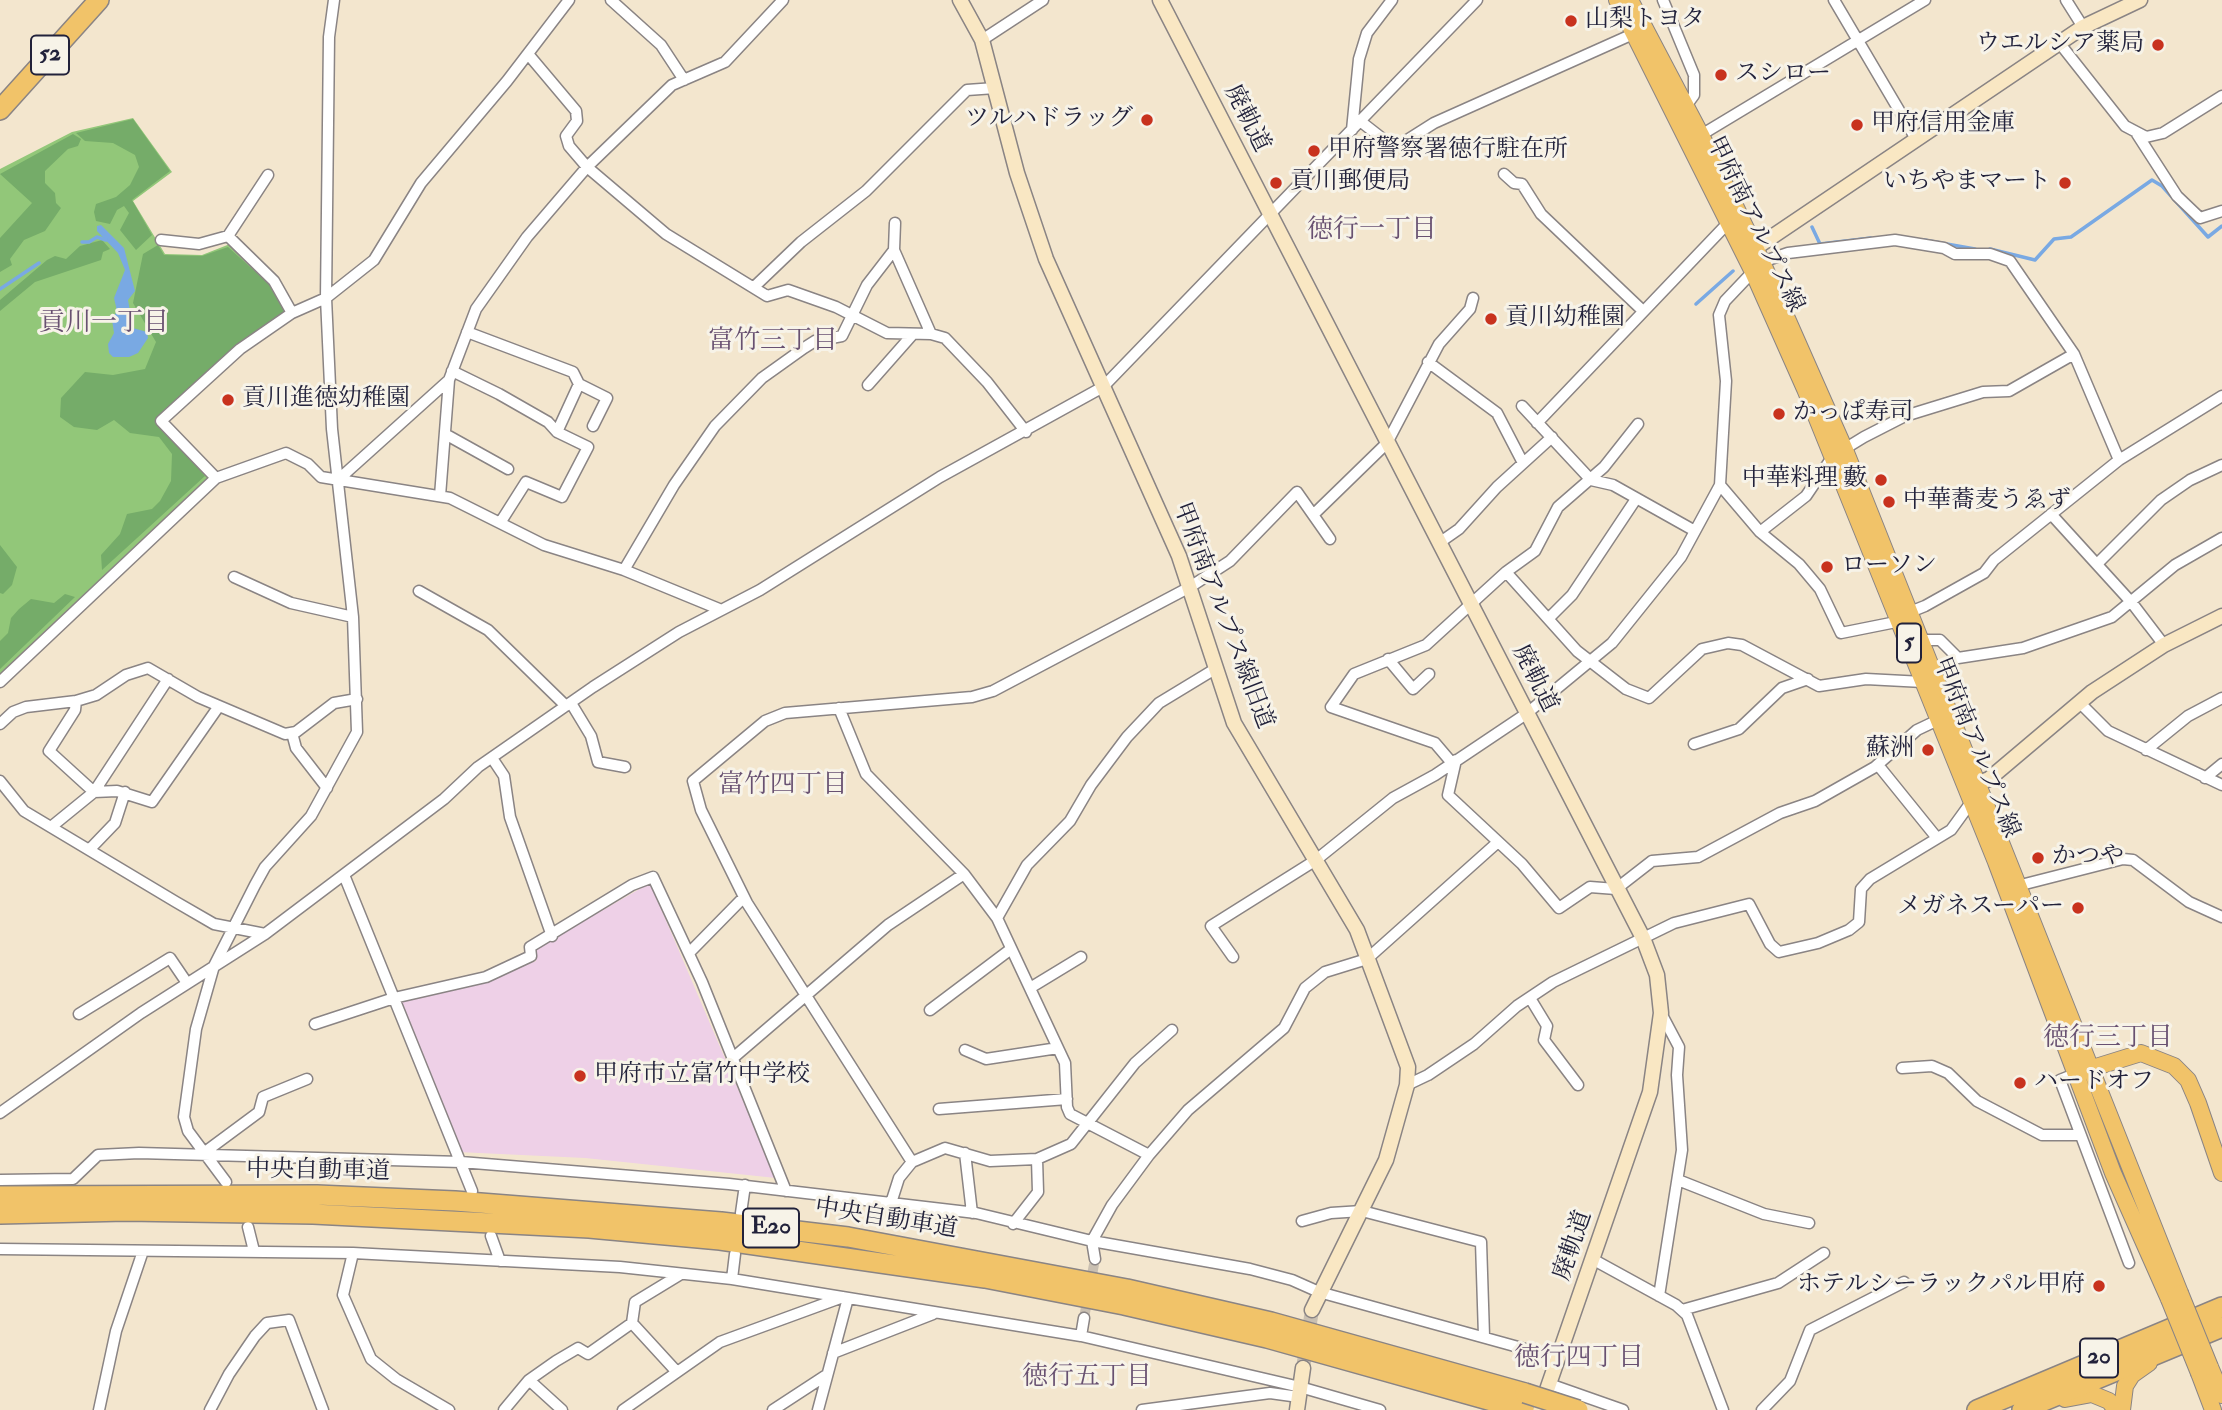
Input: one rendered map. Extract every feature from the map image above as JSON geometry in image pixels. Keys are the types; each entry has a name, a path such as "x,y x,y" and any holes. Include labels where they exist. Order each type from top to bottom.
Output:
{"highway":[{"name":"52","path":"2,106 99,0"},
{"name":"中央自動車道","path":"0,1196 317,1195 455,1201 721,1222 848,1237 1128,1289 1232,1313 1522,1404"},
{"name":"中央自動車道","path":"0,1214 125,1211 377,1217 589,1228 732,1242 985,1278 1124,1305 1281,1341 1522,1404 1578,1410"},
{"name":"20","path":"1977,1410 2222,1307"},
{"name":"20","path":"2022,1410 2222,1327"}],"main road":[{"name":"甲府南アルプス線","path":"1617,0 1728,223 1754,259"},
{"name":"甲府南アルプス線","path":"1630,0 1701,135 1839,453 1905,617 1923,682 1938,720 2017,886 2092,1067 2174,1296 2205,1370 2213,1410"},
{"name":"甲府南アルプス線","path":"1905,617 1922,640 1972,791 2113,1173 2174,1296"},
{"path":"2075,1074 2141,1053 2174,1066 2188,1080 2217,1142 2222,1173"},
{"path":"2197,1317 2222,1301"},
{"path":"2122,1410 2125,1386 2132,1375 2168,1349"},
{"name":"甲府南アルプス線","path":"2205,1370 2222,1395"},
{"path":"2039,1410 2081,1394 2100,1396 2116,1410"}],"street":[{"path":"226,1182 188,1131 184,1117 196,1029 215,965 265,867 311,816 357,732 353,617 332,429 326,298 329,37 334,0"},
{"path":"216,478 161,421 240,349 292,313 326,298 374,260 421,183 569,0"},
{"path":"611,0 661,46 684,80"},
{"path":"440,496 450,376 477,309 503,269 587,167 672,85 725,62 783,0"},
{"name":"甲府南アルプス線旧道","path":"960,0 982,40 1017,173 1046,259 1167,527 1190,587 1234,723 1357,930 1408,1067 1407,1085 1386,1160 1312,1310"},
{"path":"982,40 1043,0"},
{"name":"廃軌道","path":"1160,0 1643,938 1657,975 1661,1013 1650,1092 1540,1410"},
{"path":"1352,131 1354,91 1363,46 1380,13 1392,0"},
{"path":"0,1112 187,983 265,934 444,799 492,758 644,653 719,609 760,590 940,477 1026,432 1103,387 1478,0"},
{"path":"1833,0 1916,139"},
{"path":"1701,135 1925,0"},
{"path":"2066,0 2083,27"},
{"path":"1233,957 1212,926 1316,860 1393,798 1526,715 1590,662 1633,620 1654,587 1681,557 1720,485 1726,381 1719,314 1754,259 1997,82 2061,45 2083,27 2140,0"},
{"path":"1665,1 1694,75 1694,95 1686,106"},
{"path":"1360,121 1392,146 1405,142 1434,123 1633,34"},
{"path":"2061,45 2125,126 2146,137 2163,133 2222,96"},
{"path":"528,54 576,111 578,121 566,136 569,146 587,167 666,234 766,296 788,290 851,314 887,333 931,334 945,338 987,382 1026,432"},
{"path":"754,287 800,242 866,191 967,90 995,88"},
{"path":"2137,134 2177,196 2200,218 2222,211"},
{"path":"1504,174 1514,183 1522,184 1541,214 1642,310"},
{"path":"161,240 199,244 228,236 268,175"},
{"path":"895,223 894,250 931,334"},
{"path":"1537,423 1642,310 1728,223"},
{"path":"228,236 274,281 292,313"},
{"path":"1754,259 1895,240 1944,248 1955,254 1990,254 2010,261 2074,354 2119,460"},
{"path":"624,569 674,485 715,426 762,378 804,348 815,341 842,336 867,285 894,250"},
{"path":"1314,514 1387,443 1428,362 1439,344 1470,309 1473,298"},
{"path":"467,332 573,372 579,384 607,398 593,426"},
{"path":"869,385 913,334"},
{"path":"1759,532 1806,496 1839,453 1905,416 1983,392 2009,391 2074,354"},
{"path":"1428,362 1497,413 1523,463"},
{"path":"339,479 450,376"},
{"path":"450,376 548,422 557,432 588,447 562,497 526,482 500,523"},
{"path":"557,432 579,384"},
{"path":"1720,485 1759,532 1799,564 1820,589 1841,633 1905,617 1984,573 2051,514 2119,460 2222,396"},
{"path":"1522,406 1589,478 1613,485 1695,531"},
{"path":"1454,761 1434,743 1331,707 1354,674 1426,645 1506,572 1535,551 1558,507 1620,452 1638,424"},
{"path":"445,434 508,469"},
{"path":"1439,543 1460,528 1552,437"},
{"path":"0,682 216,478 286,453 298,457 321,477 440,496 544,545 624,569 719,609"},
{"path":"2097,564 2161,500 2190,480 2222,465"},
{"path":"912,1162 804,997 744,897 701,810 693,781 765,721 785,713 972,697 993,691 1190,587 1230,561 1297,492 1330,539"},
{"path":"1550,617 1572,595 1636,499"},
{"path":"2051,514 2132,603 2164,645"},
{"path":"1922,640 1940,640 1958,658 2023,648 2112,617 2175,565 2222,538"},
{"path":"1506,572 1550,617 1564,638 1590,662 1626,689 1649,698 1702,649 1714,645 1742,645 1819,686 1866,679 1923,682"},
{"path":"234,577 290,603 353,617"},
{"path":"419,591 488,631 568,705 591,737 598,762 625,767"},
{"path":"1407,1085 1428,1075 1474,1044 1553,982 1643,938 1706,913 1749,904 1770,944 1779,952 1818,943 1849,930 1859,922 1861,889 1870,879 1951,830 1972,791 2079,702 2164,645 2222,617"},
{"path":"1388,659 1413,689 1429,674"},
{"path":"0,724 13,712 26,706 76,701 96,695 140,668 148,668 219,706 285,734 292,733 334,703 357,699"},
{"path":"996,918 1027,865 1070,821 1091,785 1127,737 1159,703 1215,669"},
{"path":"51,827 94,792 168,679"},
{"path":"1694,744 1739,729 1782,688 1808,679"},
{"path":"2146,750 2188,716 2222,698"},
{"path":"76,701 75,710 49,751 94,792 125,792 152,802 219,706"},
{"path":"2079,702 2102,726 2146,750 2222,785"},
{"path":"839,709 866,774 964,874 996,918 1065,1063 1070,1114 1149,1155"},
{"path":"1454,761 1448,795 1522,864 1559,908 1590,887 1616,889 1651,861 1698,857 1780,813 1852,782 1878,765 1917,730 1938,720"},
{"path":"292,733 296,748 327,788"},
{"path":"492,758 504,776 510,817 552,936"},
{"path":"2205,778 2222,764"},
{"path":"1878,765 1937,838"},
{"path":"0,781 24,811 214,924 265,934"},
{"path":"90,849 116,823 125,792"},
{"path":"1095,1259 1092,1241 1112,1205 1149,1155 1188,1110 1284,1028 1305,988 1325,972 1367,959 1498,842"},
{"path":"2017,886 2123,859 2133,860 2189,902 2222,917"},
{"path":"733,1058 888,925 964,874"},
{"path":"344,875 472,1191"},
{"path":"315,1024 394,998 486,977 531,956 530,947 632,885 653,877 689,953 786,1191"},
{"path":"689,953 744,897"},
{"path":"930,1010 1012,949"},
{"path":"1030,988 1081,957"},
{"path":"79,1014 170,958 187,983"},
{"path":"1530,998 1547,1026 1544,1040 1578,1085"},
{"path":"1659,1296 1682,1150 1677,1075 1679,1047 1661,1013"},
{"path":"891,1203 899,1178 912,1162 945,1148 990,1161 1037,1159 1071,1144 1135,1063 1172,1030"},
{"path":"965,1050 986,1059 1058,1048"},
{"path":"1902,1068 1932,1066 1948,1073 1977,1101 2042,1135 2080,1135"},
{"path":"2075,1074 2060,1080 2129,1263"},
{"path":"207,1154 259,1112 263,1097 307,1079"},
{"path":"939,1109 1067,1100"},
{"path":"0,1180 73,1179 98,1155 139,1153 365,1157 461,1162 745,1185 972,1213 1092,1241 1251,1269 1319,1292 1558,1358"},
{"path":"965,1153 972,1213"},
{"path":"1013,1224 1038,1192 1037,1159"},
{"path":"1678,1180 1764,1213 1809,1223"},
{"path":"741,1213 745,1185"},
{"path":"1302,1221 1331,1213 1362,1211 1481,1242 1484,1336"},
{"path":"248,1227 254,1251"},
{"path":"491,1236 500,1261"},
{"path":"0,1249 353,1253 732,1279 1081,1336 1299,1398"},
{"path":"99,1410 113,1344 143,1251"},
{"path":"353,1253 343,1295 371,1359 396,1379 449,1410"},
{"path":"1682,1310 1777,1283 1824,1253"},
{"path":"732,1279 735,1254"},
{"path":"1594,1260 1659,1296 1687,1315 1723,1410"},
{"path":"504,1410 529,1380 578,1348 588,1354 632,1323 635,1302 681,1274"},
{"path":"1762,1410 1790,1381 1810,1330 1904,1282"},
{"path":"818,1410 845,1298"},
{"path":"623,1410 720,1342 845,1298"},
{"path":"833,1353 936,1312"},
{"path":"1081,1336 1084,1318"},
{"path":"210,1410 229,1374 255,1336 267,1323 289,1320 323,1410"},
{"path":"632,1323 676,1371"},
{"path":"1299,1398 1303,1368"},
{"path":"774,1410 825,1376"},
{"path":"529,1380 562,1410"},
{"path":"1549,1384 1623,1410"},
{"path":"1142,1410 1269,1393 1380,1410"}],"shaded area":[{"name":"甲府市立富竹中学校","path":"650,883 776,1178 585,1158 458,1152 398,999 484,982 536,961 537,948"}],"green space":[{"path":"133,118 172,172 133,201 165,254 202,255 230,244 271,284 287,314 157,420 210,479 0,674 0,169 72,132"},
{"path":"133,119 170,171 132,200 152,235 136,250 120,230 129,213 124,206 117,210 110,224 96,221 94,212 96,204 116,197 130,185 139,167 135,155 113,143 85,141 76,133"},
{"path":"73,134 81,139 78,146 68,149 45,171 45,183 55,193 56,203 61,208 45,231 24,240 10,259 12,265 0,272 0,238 32,203 0,174"},
{"path":"102,240 110,249 103,252 101,260 35,282 0,311 0,300 47,260 55,256 66,259 80,246"},
{"path":"158,245 164,255 202,256 228,247 269,284 285,313 237,347 156,420 205,476 102,570 101,555 120,534 127,514 152,509 160,501 171,481 172,454 159,437 130,433 114,420 97,430 74,427 60,417 61,398 85,372 113,375 145,369 156,342 133,303 143,254"},
{"path":"0,545 17,567 12,585 3,594 0,593"},
{"path":"65,594 75,597 0,669 0,641 8,633 11,618 31,599 54,603"}],"water":[{"path":"101,225 124,248 135,291 128,300 133,328 147,332 148,338 138,353 129,357 113,357 109,353 108,344 114,333 112,320 117,311 114,298 125,270 118,253 97,231 97,226"}],"waterway":[{"path":"1990,249 2035,260 2054,239 2071,237 2152,180 2162,186 2208,237 2222,226"},
{"path":"1812,227 1820,244 1871,238"},
{"path":"82,242 89,242 97,237 106,240"},
{"path":"1924,240 1975,249"},
{"path":"0,289 39,263"},
{"path":"1696,304 1733,271"}],"tunnel":[{"path":"1084,1318 1095,1259"},
{"path":"1303,1368 1312,1310"}],"place":[{"name":"山梨トヨタ","path":"1571,21"},
{"name":"ウエルシア薬局","path":"2158,45"},
{"name":"スシロー","path":"1721,75"},
{"name":"ツルハドラッグ","path":"1147,120"},
{"name":"甲府信用金庫","path":"1857,125"},
{"name":"甲府警察署徳行駐在所","path":"1314,151"},
{"name":"貢川郵便局","path":"1276,183"},
{"name":"いちやまマート","path":"2065,183"},
{"name":"貢川幼稚園","path":"1491,319"},
{"name":"貢川進徳幼稚園","path":"228,400"},
{"name":"かっぱ寿司","path":"1779,414"},
{"name":"中華料理 藪","path":"1881,480"},
{"name":"中華蕎麦うゑず","path":"1889,502"},
{"name":"ローソン","path":"1827,567"},
{"name":"蘇洲","path":"1928,750"},
{"name":"かつや","path":"2038,858"},
{"name":"メガネスーパー","path":"2078,908"},
{"name":"甲府市立富竹中学校","path":"580,1076"},
{"name":"ハードオフ","path":"2020,1083"},
{"name":"ホテルシーラックパル甲府","path":"2099,1286"}],"district":[{"name":"徳行一丁目","path":"1372,231"},
{"name":"貢川一丁目","path":"104,324"},
{"name":"富竹三丁目","path":"773,342"},
{"name":"富竹四丁目","path":"783,786"},
{"name":"徳行三丁目","path":"2108,1039"},
{"name":"徳行四丁目","path":"1579,1359"},
{"name":"徳行五丁目","path":"1087,1378"}]}
